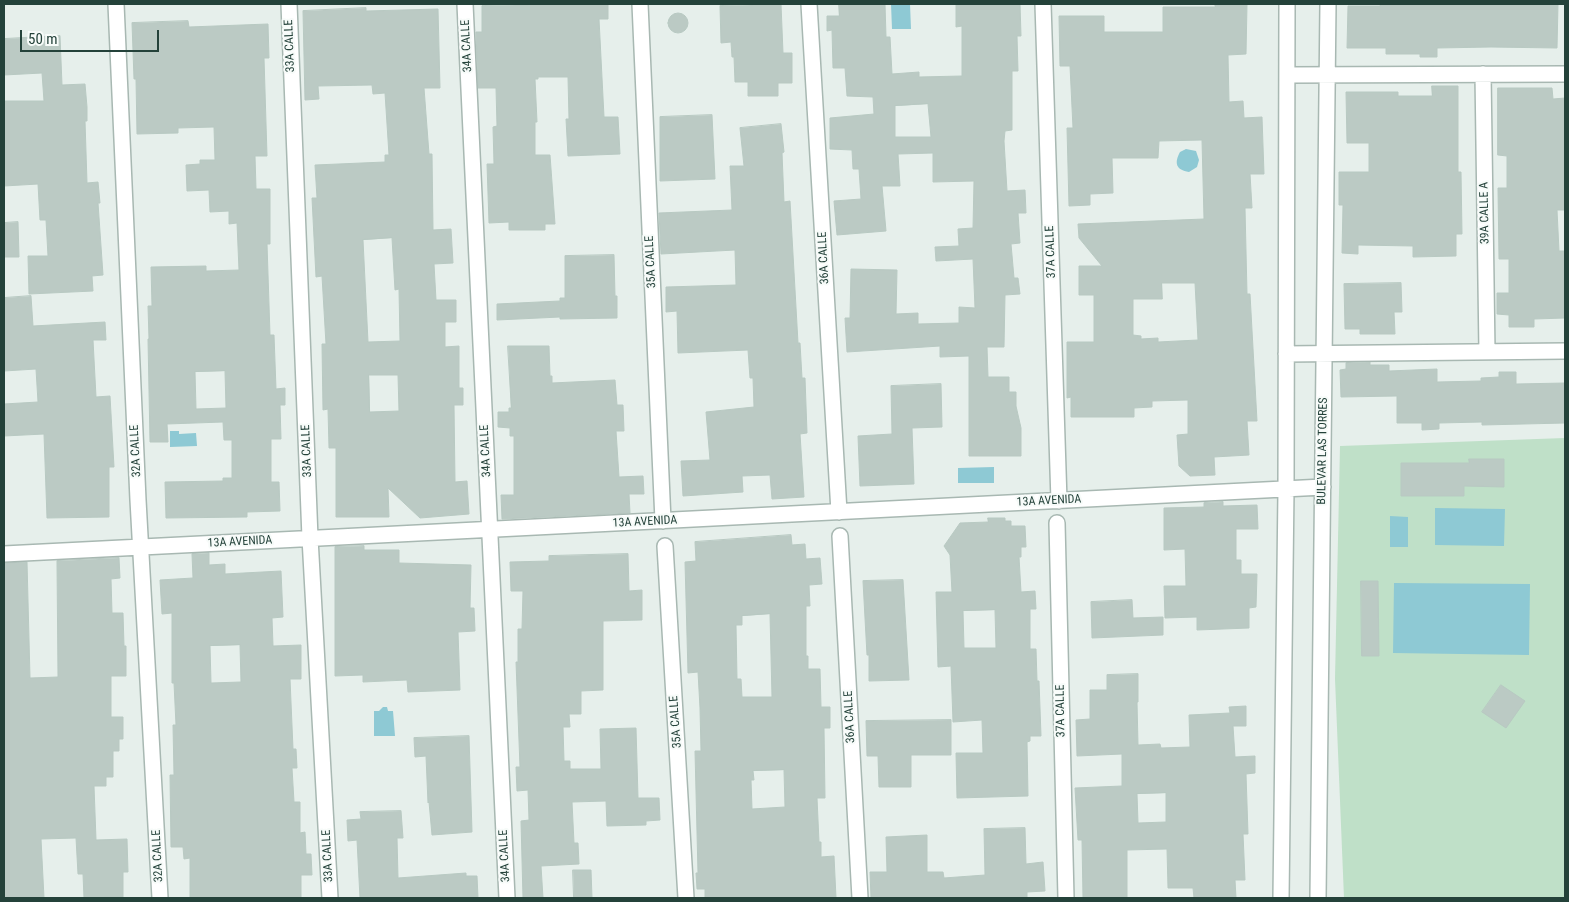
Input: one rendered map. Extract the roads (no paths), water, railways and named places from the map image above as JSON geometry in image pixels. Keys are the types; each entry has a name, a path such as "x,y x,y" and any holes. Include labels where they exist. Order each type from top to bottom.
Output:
{"street":[{"name":"32A CALLE","path":"116,4 141,547 160,898"},
{"name":"33A CALLE","path":"289,4 310,538 330,898"},
{"name":"34A CALLE","path":"465,4 506,898"},
{"name":"35A CALLE","path":"640,4 663,521"},
{"name":"36A CALLE","path":"809,4 839,512"},
{"name":"37A CALLE","path":"1043,4 1058,501"},
{"path":"1281,898 1286,490 1287,4"},
{"name":"BULEVAR LAS TORRES","path":"1318,898 1328,4"},
{"name":"39A CALLE A","path":"1483,74 1487,352"},
{"path":"1288,76 1565,74"},
{"path":"1286,354 1565,351"},
{"name":"13A AVENIDA","path":"4,554 1323,487"},
{"name":"37A CALLE","path":"1057,523 1066,898"},
{"name":"36A CALLE","path":"840,536 860,898"},
{"name":"35A CALLE","path":"665,546 686,898"}],"water":[{"path":"891,4 910,4 911,29 892,29"},
{"path":"1186,149 1196,151 1199,160 1197,167 1189,172 1181,170 1177,165 1180,152"},
{"path":"170,431 179,431 179,434 196,433 197,446 170,447"},
{"path":"994,467 994,483 958,483 958,468"},
{"path":"1435,508 1505,509 1504,546 1435,545"},
{"path":"1390,516 1408,517 1408,547 1390,547"},
{"path":"1394,583 1530,584 1529,655 1393,653"},
{"path":"383,707 387,707 388,711 393,711 395,736 374,736 374,711 379,711"}]}
